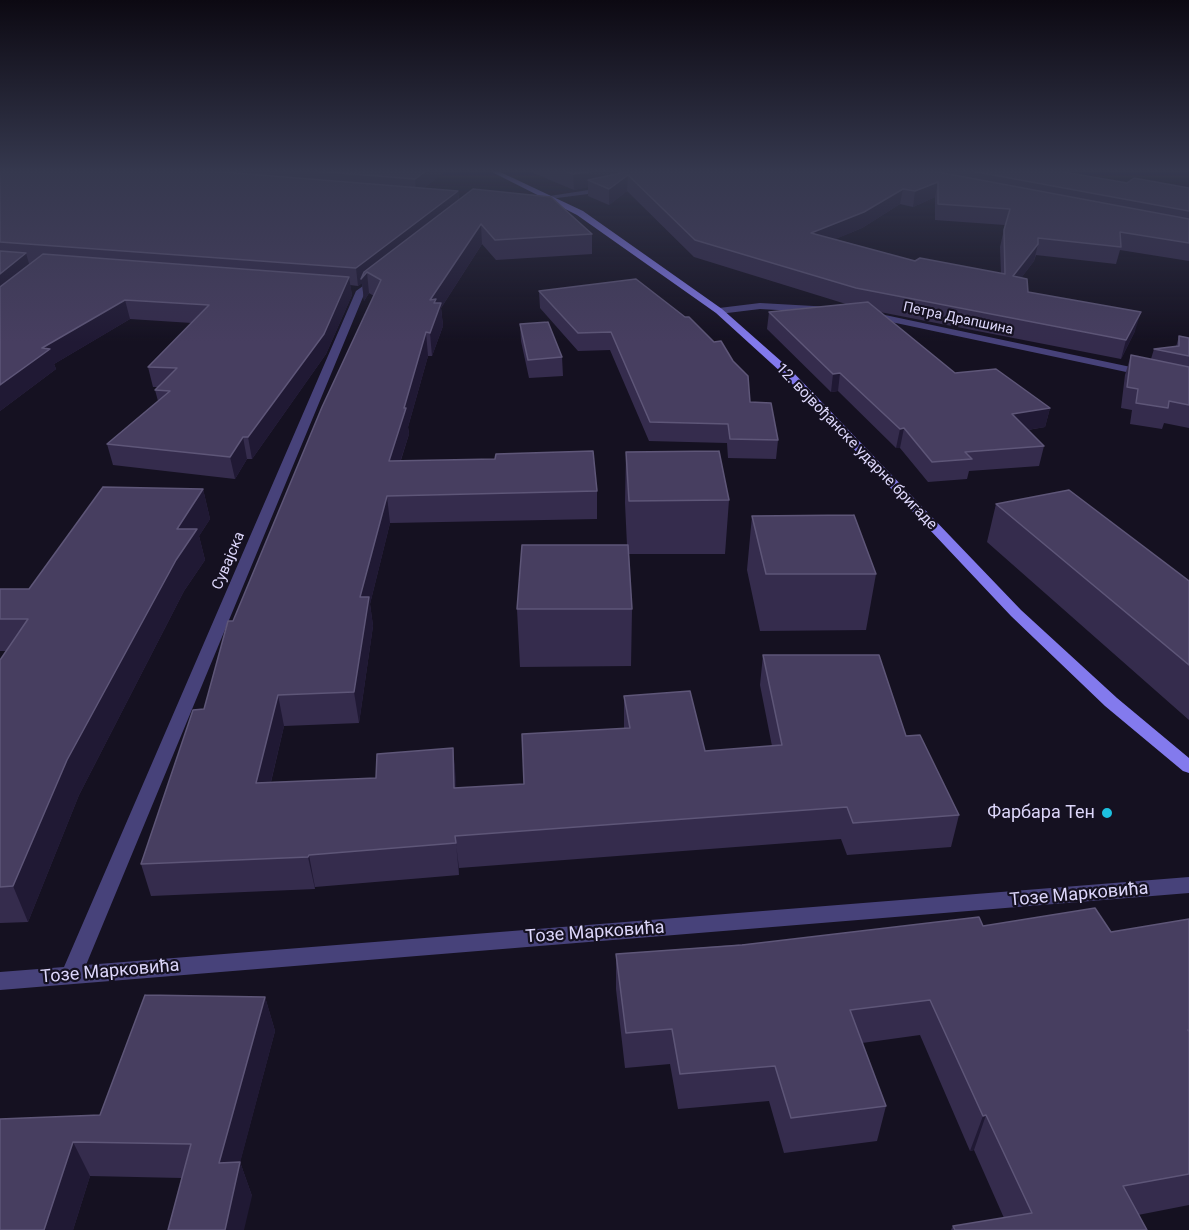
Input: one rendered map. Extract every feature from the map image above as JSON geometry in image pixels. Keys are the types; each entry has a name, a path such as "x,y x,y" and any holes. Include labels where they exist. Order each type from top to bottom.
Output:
{"main road":[{"name":"12. војвођанске ударне бригаде","path":"600,227 719,311 786,371 1016,613 1111,702 1189,767"}],"street":[{"name":"Сувајска","path":"72,974 355,291 387,271"},
{"name":"Петра Драпшина","path":"719,311 760,306 846,311 925,325 1155,375"},
{"name":"Тозе Марковића","path":"0,981 1189,885"}],"building":[{"path":"0,227 410,227 356,268 0,242"},
{"path":"423,227 479,227 430,300 436,299 434,303 441,303 430,333 426,332 389,461 495,459 496,454 593,451 597,491 387,496 360,597 369,597 354,692 278,695 256,783 376,778 377,754 453,748 454,788 524,784 522,734 630,728 624,696 690,691 705,751 782,745 763,655 879,655 906,736 920,735 959,815 853,823 847,807 455,836 456,843 309,855 308,857 141,864 193,710 204,709 228,621 233,621 322,407 381,280 367,272 361,279 364,272"},
{"path":"484,227 585,227 592,234 495,240"},
{"path":"682,227 825,227 811,233 915,261 920,258 1005,274 1005,227 1189,227 1189,243 1120,232 1121,247 1038,238 1038,244 1013,276 1027,279 1028,292 1141,312 1126,340 856,288 695,240"},
{"path":"0,251 26,253 0,274"},
{"path":"43,254 349,277 324,334 248,437 243,437 230,457 107,444 170,391 155,390 177,368 148,367 209,305 125,300 42,348 50,349 0,385 0,287"},
{"path":"636,279 685,317 689,317 714,342 721,341 733,361 748,376 750,402 771,403 778,440 730,439 728,424 650,422 611,332 578,333 539,291"},
{"path":"868,302 955,373 996,369 1050,408 1012,414 1044,446 965,452 972,459 932,462 904,428 900,429 840,373 833,374 769,312"},
{"path":"548,322 562,357 528,360 520,324"},
{"path":"1179,336 1189,338 1189,356 1154,349 1179,346"},
{"path":"1131,355 1189,367 1189,405 1169,401 1168,408 1136,403 1138,389 1127,387"},
{"path":"719,451 729,500 629,501 626,452"},
{"path":"103,487 203,489 177,529 197,529 176,560 67,760 13,886 0,887 0,660 28,619 0,619 0,589 29,589"},
{"path":"1069,490 1189,581 1189,665 996,504"},
{"path":"854,515 876,574 766,574 752,516"},
{"path":"522,545 628,545 632,609 517,609"},
{"path":"1095,908 1111,932 1189,919 1189,1174 1123,1186 1147,1230 955,1230 953,1226 1032,1213 986,1115 983,1116 930,1000 850,1010 886,1106 791,1118 775,1066 680,1074 672,1029 626,1033 616,954 742,945 979,917 983,926"},
{"path":"145,995 265,997 219,1163 240,1162 225,1230 168,1230 191,1144 73,1142 44,1230 0,1230 0,1119 100,1115"}],"place":[{"name":"Фарбара Тен","path":"1107,813"}]}
